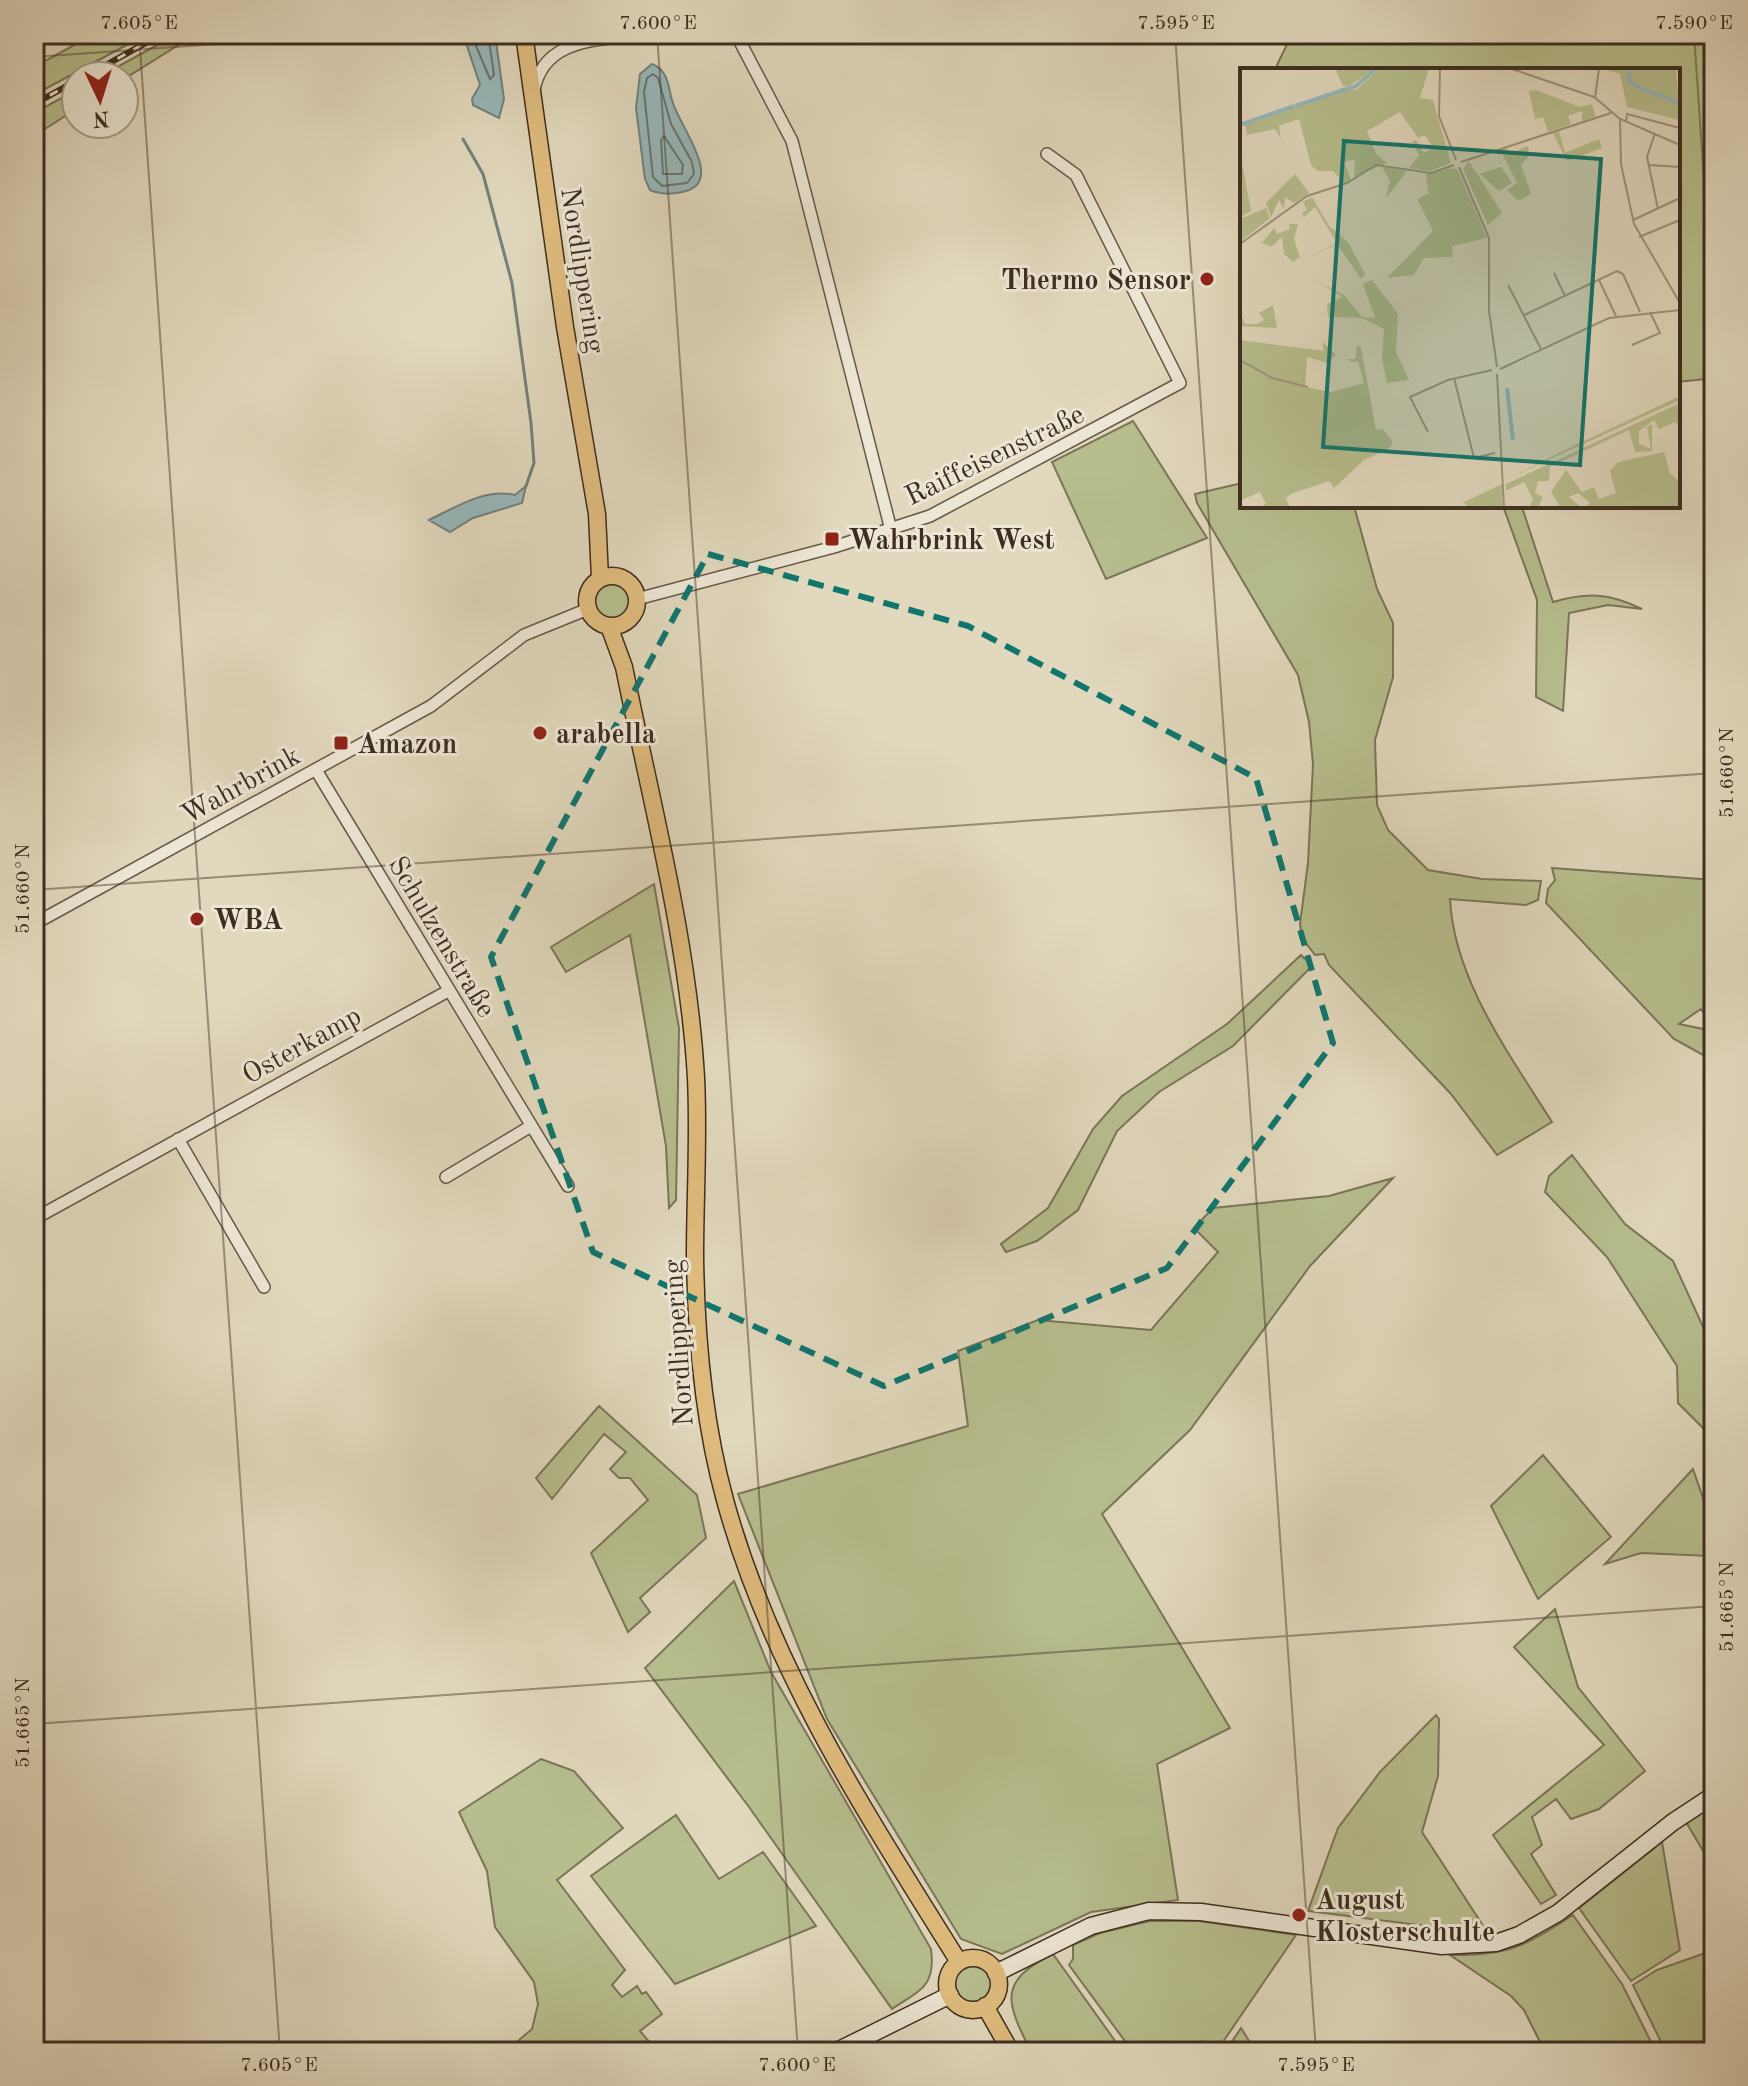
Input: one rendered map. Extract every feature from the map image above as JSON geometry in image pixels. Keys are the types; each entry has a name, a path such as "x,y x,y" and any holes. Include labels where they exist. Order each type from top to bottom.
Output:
{"main road":[{"name":"Nordlippering","path":"524,34 608,577"},
{"path":"608,577 631,585 637,599 632,615 617,624 595,619 588,609 588,593 608,577"},
{"name":"Nordlippering","path":"617,624 689,1002 696,1092 698,1335 711,1438 724,1497 762,1613 811,1716 856,1796 959,1962"},
{"path":"977,1958 989,1963 996,1973 997,1992 985,2006 968,2009 950,1995 948,1976 959,1962 977,1958"},
{"path":"985,2006 1011,2052"}],"street":[{"path":"550,34 578,42"},
{"path":"532,98 543,65 552,55 578,42 638,34"},
{"path":"736,34 792,141 891,530"},
{"name":"Raiffeisenstraße","path":"637,599 891,530 930,516 1180,383 1076,175 1047,154"},
{"name":"Wahrbrink","path":"34,924 431,706 524,635 588,609"},
{"name":"Schulzenstraße","path":"316,770 568,1186"},
{"name":"Osterkamp","path":"34,1219 448,991"},
{"path":"446,1177 531,1126"},
{"path":"178,1139 264,1287"},
{"path":"996,1973 1091,1926 1149,1911 1201,1912 1442,1946 1496,1943 1519,1935 1558,1913 1673,1822 1714,1795"},
{"path":"835,2052 950,1995"}],"highlighted area":[{"path":"708,554 968,626 1256,778 1333,1043 1167,1268 884,1386 593,1252 491,957"}],"green space":[{"path":"94,34 147,34 99,60 60,60 60,81 34,95 34,67"},
{"path":"177,34 196,34 140,69 140,60 130,60"},
{"path":"1292,34 1714,34 1714,378 1680,382 1680,68 1279,68 1277,65"},
{"path":"60,99 60,119 34,136 34,113"},
{"path":"1133,421 1207,538 1106,579 1052,462"},
{"path":"1240,483 1240,508 1355,508 1377,589 1393,623 1393,677 1375,740 1377,805 1388,830 1428,870 1482,879 1541,881 1538,900 1526,905 1450,899 1454,929 1473,987 1502,1043 1552,1122 1497,1155 1451,1094 1329,965 1324,954 1315,955 1302,938 1300,924 1308,863 1313,764 1309,722 1298,675 1197,503 1195,494"},
{"path":"1504,508 1522,508 1553,602 1598,596 1642,609 1608,605 1569,613 1563,711 1536,697 1537,600"},
{"path":"611,580 625,586 631,600 625,614 611,620 597,614 591,600 597,586"},
{"path":"1552,868 1714,880 1714,1022 1711,1024 1701,1009 1679,1024 1703,1029 1714,1039 1714,1061 1674,1039 1546,903 1548,889 1555,880"},
{"path":"654,884 679,1028 676,1200 669,1208 666,1146 630,935 566,972 551,947"},
{"path":"1301,955 1312,966 1233,1046 1159,1092 1117,1131 1078,1210 1037,1241 1006,1252 1001,1244 1048,1208 1093,1129 1122,1096 1227,1024"},
{"path":"1572,1155 1625,1224 1673,1261 1704,1329 1714,1341 1714,1439 1678,1403 1677,1366 1607,1257 1545,1192 1549,1176"},
{"path":"1393,1178 1310,1266 1190,1430 1102,1514 1230,1728 1157,1764 1178,1900 1091,1912 1002,1954 961,1939 827,1719 738,1494 968,1426 958,1351 1038,1320 1151,1330 1218,1252 1194,1228 1213,1208 1329,1196"},
{"path":"599,1406 697,1495 706,1538 640,1598 650,1612 628,1632 591,1553 648,1500 630,1478 619,1478 610,1469 626,1452 604,1434 552,1499 536,1478"},
{"path":"1543,1455 1611,1537 1538,1599 1491,1506"},
{"path":"1693,1469 1714,1530 1710,1556 1641,1553 1605,1564"},
{"path":"734,1581 771,1672 931,1949 928,1980 918,1992 892,2009 749,1807 645,1668"},
{"path":"1555,1609 1578,1687 1645,1771 1599,1809 1571,1819 1556,1799 1532,1817 1542,1845 1531,1854 1556,1895 1541,1904 1493,1835 1604,1745 1514,1647"},
{"path":"1436,1715 1439,1719 1438,1776 1422,1832 1484,1927 1442,1928 1308,1911 1338,1828 1380,1772"},
{"path":"541,1759 574,1771 623,1828 557,1880 625,1970 612,1985 622,1997 637,1986 642,1994 646,1992 662,2014 640,2031 658,2052 505,2052 532,2029 538,2004 534,1982 495,1927 487,1871 459,1812"},
{"path":"1714,1805 1714,1869 1686,1822"},
{"path":"676,1815 719,1879 763,1852 816,1926 675,1984 591,1876"},
{"path":"1662,1842 1680,1950 1631,1981 1579,1908"},
{"path":"1573,1915 1622,1984 1656,2052 1545,2052 1524,2010 1511,1996 1450,1955 1487,1954 1516,1947"},
{"path":"1150,1921 1199,1921 1296,1935 1216,2052 1209,2052 1202,2041 1183,2052 1133,2052 1069,1965 1073,1959 1073,1945 1100,1933"},
{"path":"1714,1950 1714,2052 1666,2052 1633,1985 1657,1970"},
{"path":"1053,1954 1123,2052 1031,2052 1016,2020 1012,1995 1022,1974"},
{"path":"972,1964 986,1970 992,1984 986,1998 972,2004 958,1998 952,1984 958,1970"},
{"path":"1241,2028 1256,2052 1225,2052"}],"water":[{"path":"463,34 495,34 504,99 499,118 473,105 472,99 480,85"},
{"path":"652,64 664,74 700,163 701,175 697,185 686,191 668,194 654,192 645,179 636,108 640,74"},
{"path":"526,486 522,503 473,518 450,532 429,520 482,496 515,495"}],"waterway":[{"path":"463,139 483,174 512,283 534,463 526,486"}],"railway":[{"path":"115,60 162,34"},
{"path":"34,104 60,90"}],"place":[{"name":"Thermo Sensor","path":"1207,279"},
{"name":"Wahrbrink West","path":"832,539"},
{"name":"arabella","path":"540,733"},
{"name":"Amazon","path":"341,743"},
{"name":"WBA","path":"197,919"},
{"name":"August Klosterschulte","path":"1299,1915"}]}
